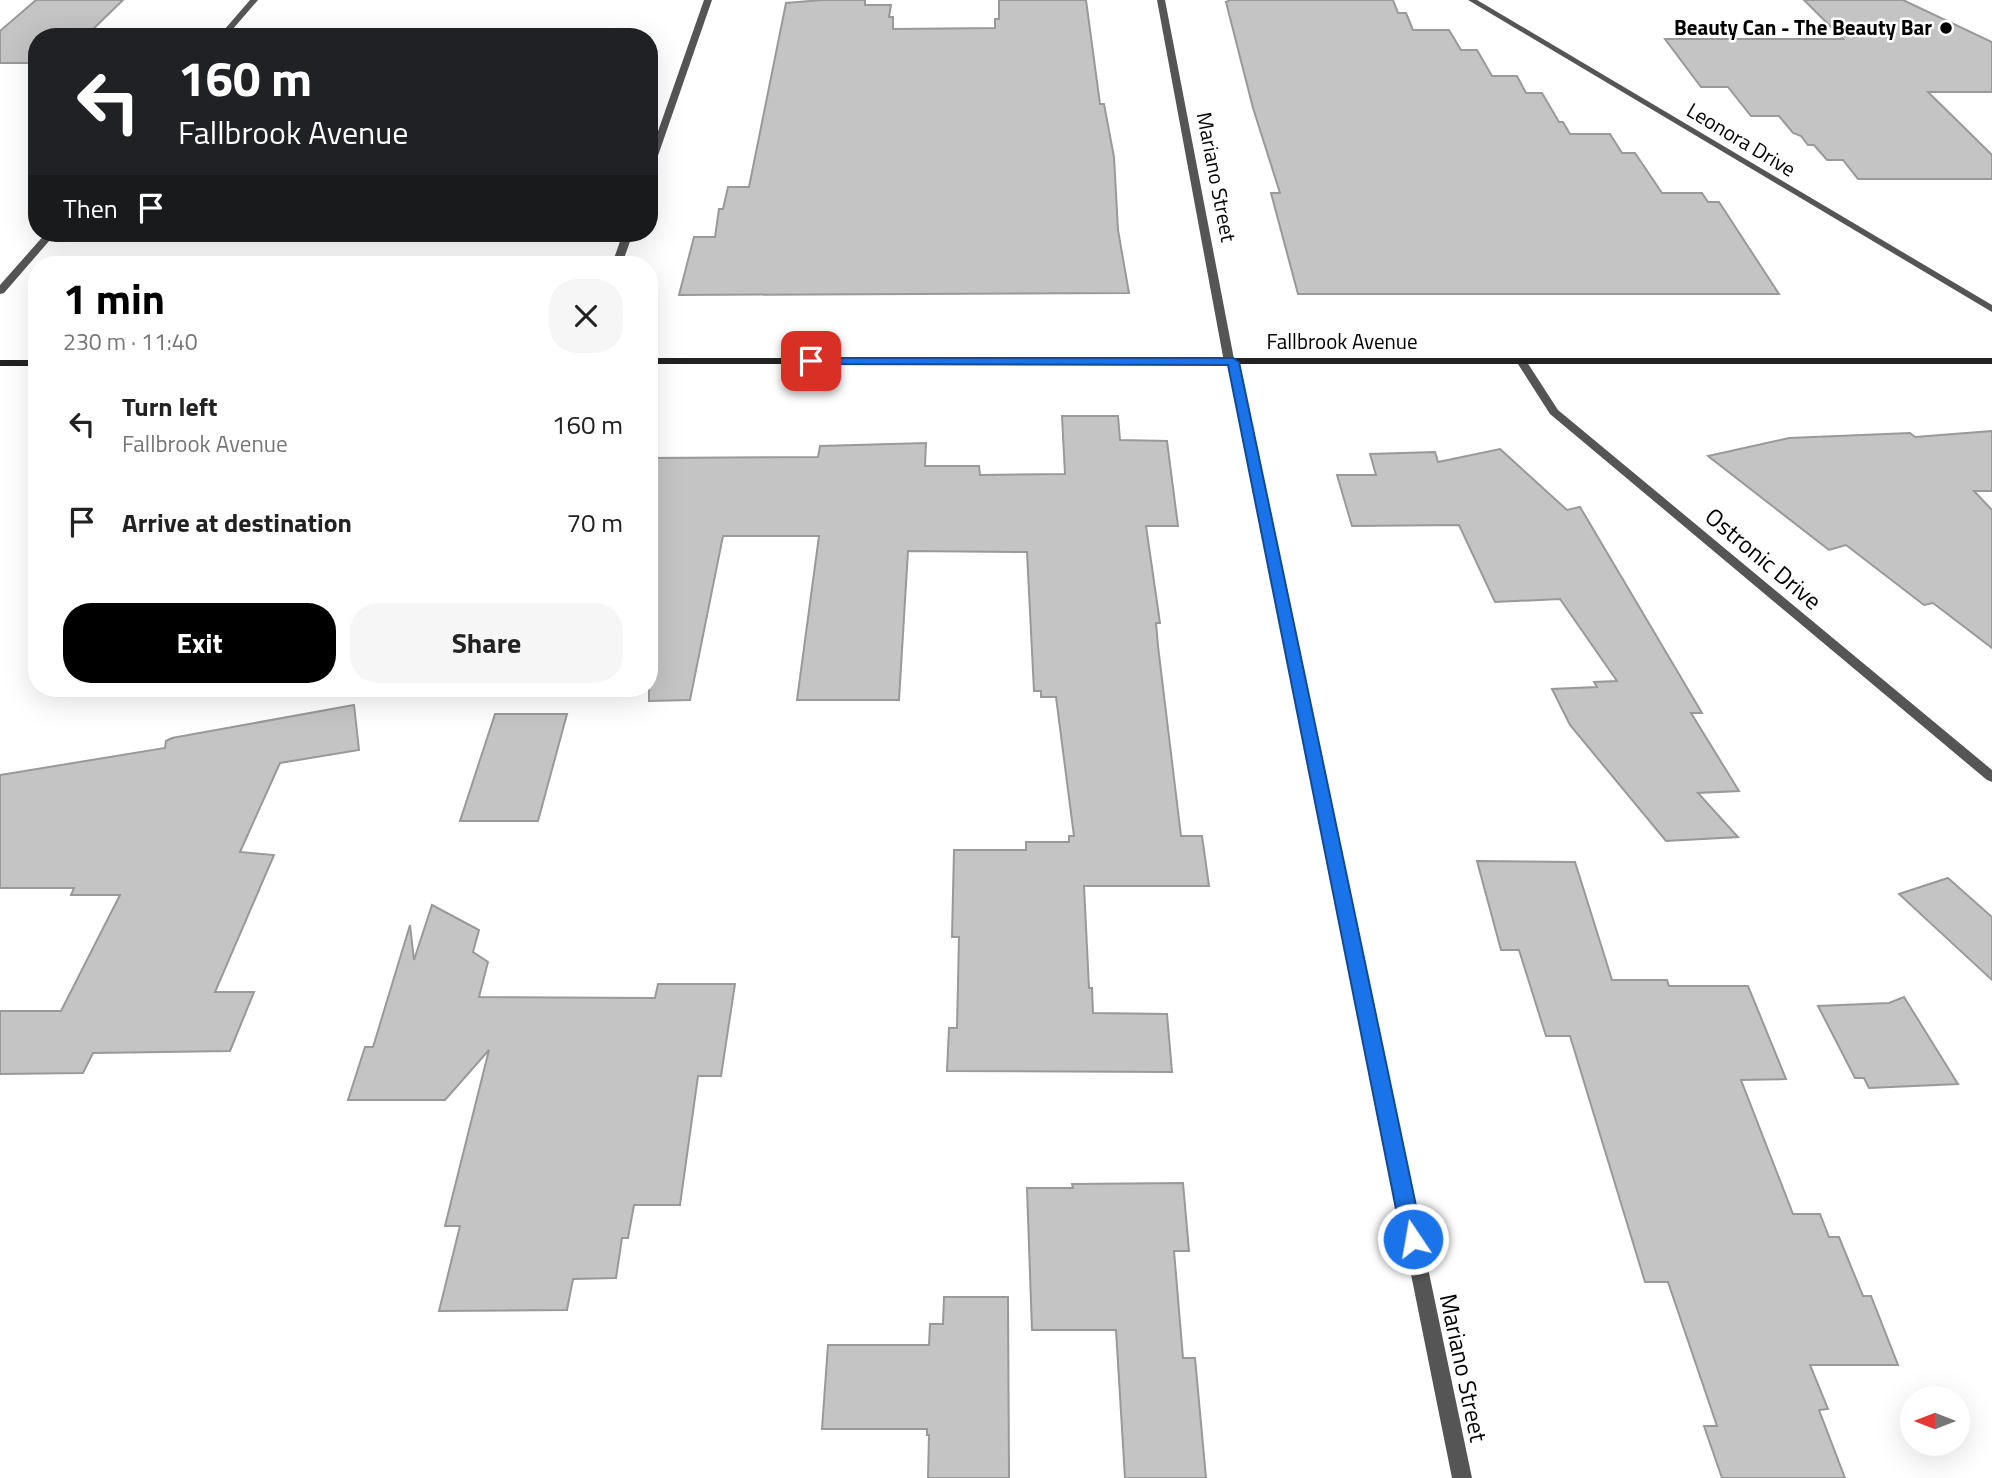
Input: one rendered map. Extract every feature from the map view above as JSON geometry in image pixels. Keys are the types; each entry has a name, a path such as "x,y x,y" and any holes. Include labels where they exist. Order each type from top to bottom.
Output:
{"main road":[{"name":"Fallbrook Avenue","path":"658,361 1992,361"},
{"path":"0,363 28,363"}],"street":[{"path":"230,28 254,0"},
{"path":"658,144 708,0"},
{"name":"Mariano Street","path":"1161,0 1231,362 1462,1478"},
{"name":"Leonora Drive","path":"1472,0 1992,309"},
{"path":"31,256 43,242"},
{"path":"0,291 28,259"},
{"name":"Ostronic Drive","path":"1521,361 1559,417 1992,777"}],"building":[{"path":"36,0 123,0 94,28 28,28 28,63 0,63 0,31"},
{"path":"865,0 865,5 891,5 889,17 893,17 893,29 995,28 995,19 999,19 999,0 1086,0 1100,104 1104,104 1114,157 1118,230 1129,293 679,295 694,237 715,237 719,209 723,209 728,187 749,187 786,3"},
{"path":"1393,0 1398,13 1406,13 1413,30 1449,30 1461,50 1477,50 1492,76 1517,76 1526,93 1542,93 1559,122 1563,122 1570,134 1610,134 1622,153 1635,153 1662,193 1702,193 1708,202 1719,202 1779,294 1298,294 1271,193 1280,193 1253,108 1226,2"},
{"path":"1804,0 1903,0 1992,42 1992,92 1928,92 1992,155 1992,179 1858,179 1843,160 1827,160 1814,145 1808,145 1801,136 1793,133 1779,116 1751,116 1728,87 1701,87 1665,39 1843,39"},
{"path":"1062,416 1118,416 1120,440 1167,441 1178,526 1146,526 1160,623 1156,623 1158,646 1181,836 1202,836 1209,886 1084,886 1089,988 1092,988 1093,1013 1167,1014 1172,1072 947,1071 949,1028 957,1028 959,937 952,937 954,850 1026,850 1026,842 1069,842 1069,836 1074,836 1056,697 1041,697 1041,691 1034,691 1027,552 908,551 899,700 797,700 819,536 723,536 690,700 649,701 649,697 658,697 658,458 818,457 820,446 926,443 925,466 979,466 980,475 1065,474"},
{"path":"1992,431 1992,491 1974,491 1992,510 1992,648 1933,603 1924,605 1846,545 1829,550 1708,456 1789,438 1910,433 1915,437"},
{"path":"1500,449 1567,510 1580,507 1702,713 1691,713 1739,791 1698,793 1738,837 1666,841 1570,725 1552,689 1597,687 1594,682 1617,681 1560,599 1495,602 1459,525 1352,526 1337,475 1376,475 1370,454 1435,452 1438,462"},
{"path":"354,705 359,750 280,763 240,852 274,855 215,992 254,992 230,1051 93,1053 83,1073 0,1074 0,1011 61,1011 120,895 71,895 74,888 0,888 0,775 165,748 166,741 172,738"},
{"path":"495,714 567,714 538,821 460,821"},
{"path":"1477,861 1575,862 1612,980 1667,980 1669,986 1748,986 1786,1079 1741,1080 1793,1214 1820,1214 1829,1237 1839,1237 1863,1296 1871,1296 1898,1365 1810,1365 1828,1409 1819,1410 1845,1478 1722,1478 1704,1426 1717,1426 1668,1282 1645,1282 1570,1036 1546,1036 1519,950 1501,950"},
{"path":"1948,878 1992,917 1992,980 1899,894"},
{"path":"432,905 479,930 473,952 488,962 479,997 655,998 658,984 735,984 721,1076 698,1076 680,1205 634,1205 628,1238 622,1238 616,1278 573,1279 567,1310 439,1311 460,1226 445,1226 489,1050 445,1100 348,1100 365,1047 373,1047 410,925 414,960"},
{"path":"1904,997 1958,1084 1869,1088 1864,1078 1855,1078 1818,1006 1889,1003"},
{"path":"1183,1183 1189,1251 1174,1251 1183,1358 1195,1358 1206,1478 1125,1478 1116,1330 1032,1330 1027,1188 1073,1188 1072,1184"},
{"path":"944,1297 1008,1297 1009,1478 928,1478 927,1429 822,1429 828,1345 929,1345 930,1324 943,1324"}],"place":[{"name":"Beauty Can - The Beauty Bar","path":"1946,28"}],"route":[{"path":"811,361 1233,362 1413,1239"}]}
